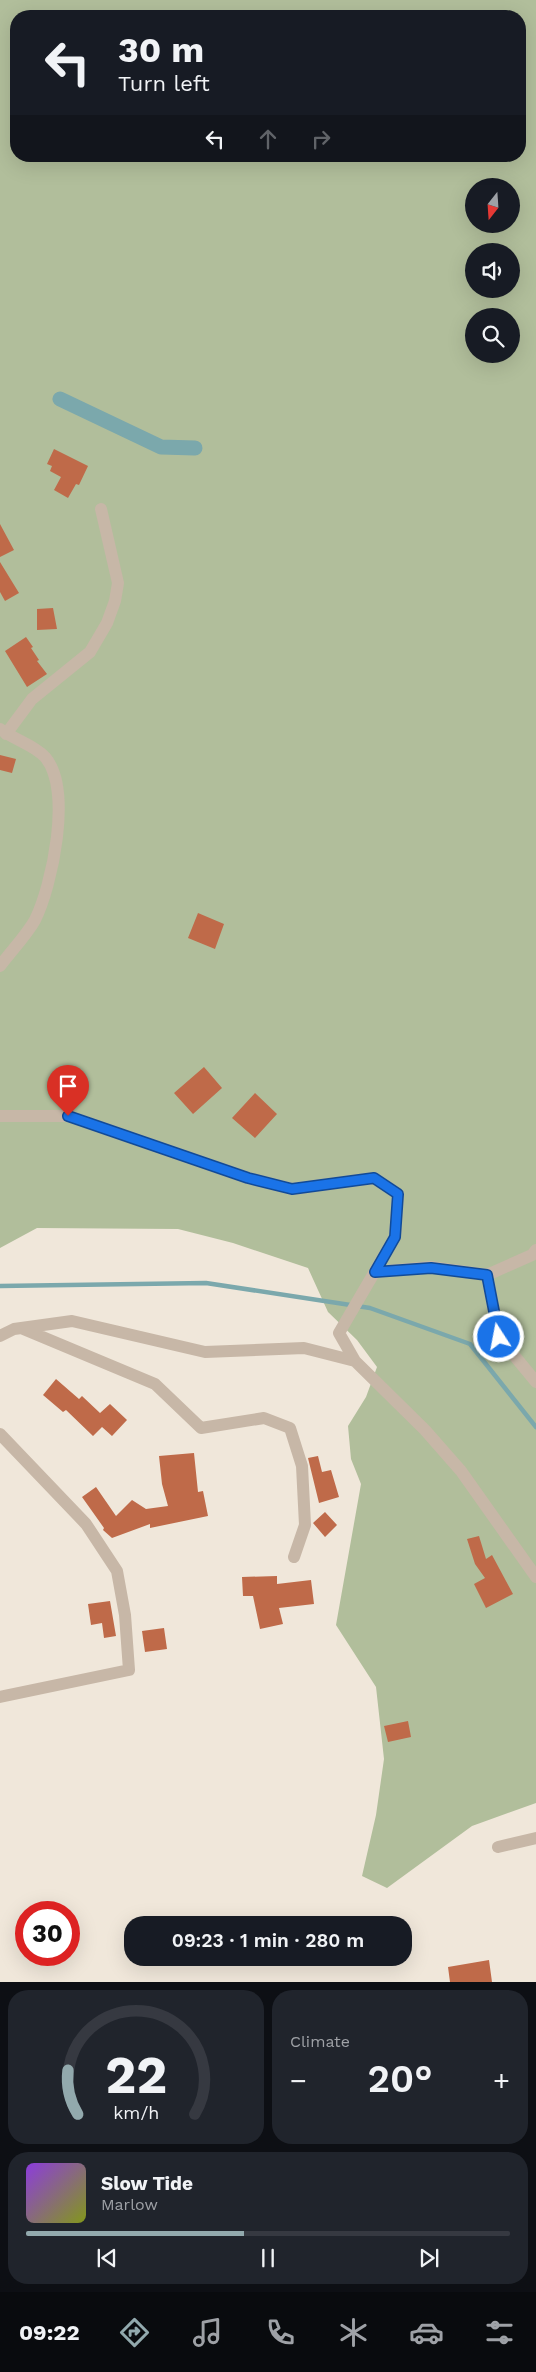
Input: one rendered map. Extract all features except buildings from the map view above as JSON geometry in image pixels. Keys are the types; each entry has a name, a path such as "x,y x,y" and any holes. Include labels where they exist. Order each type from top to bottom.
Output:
{"street":[{"path":"0,966 35,920 53,864 60,822 56,782 46,758 28,744 3,732 32,699 90,652 106,623 115,601 118,583 100,509"},
{"path":"0,1116 68,1116 248,1178 292,1189 374,1178 398,1194 395,1237 339,1333 355,1361 425,1430 461,1471 536,1577"},
{"path":"375,1272 431,1268 487,1275 532,1255 536,1250"},
{"path":"487,1275 499,1337 536,1382"},
{"path":"0,1336 21,1328 72,1321 205,1352 304,1348 355,1361"},
{"path":"21,1328 155,1384 201,1428 264,1418 290,1428 302,1466 305,1525 294,1557"},
{"path":"0,1434 86,1524 117,1571 125,1615 130,1670 0,1697"},
{"path":"498,1847 536,1838"}],"green space":[{"path":"0,0 536,0 536,1803 472,1826 387,1888 362,1876 376,1815 384,1759 376,1687 336,1625 361,1484 351,1459 348,1426 366,1397 377,1367 357,1340 328,1312 308,1268 233,1243 178,1229 37,1228 0,1248"}],"waterway":[{"path":"60,399 161,447 195,448"},
{"path":"0,1286 206,1283 370,1308 470,1344 536,1427"}],"route":[{"path":"68,1116 248,1178 292,1189 374,1178 398,1194 395,1237 375,1272 431,1268 487,1275 499,1337"}]}
